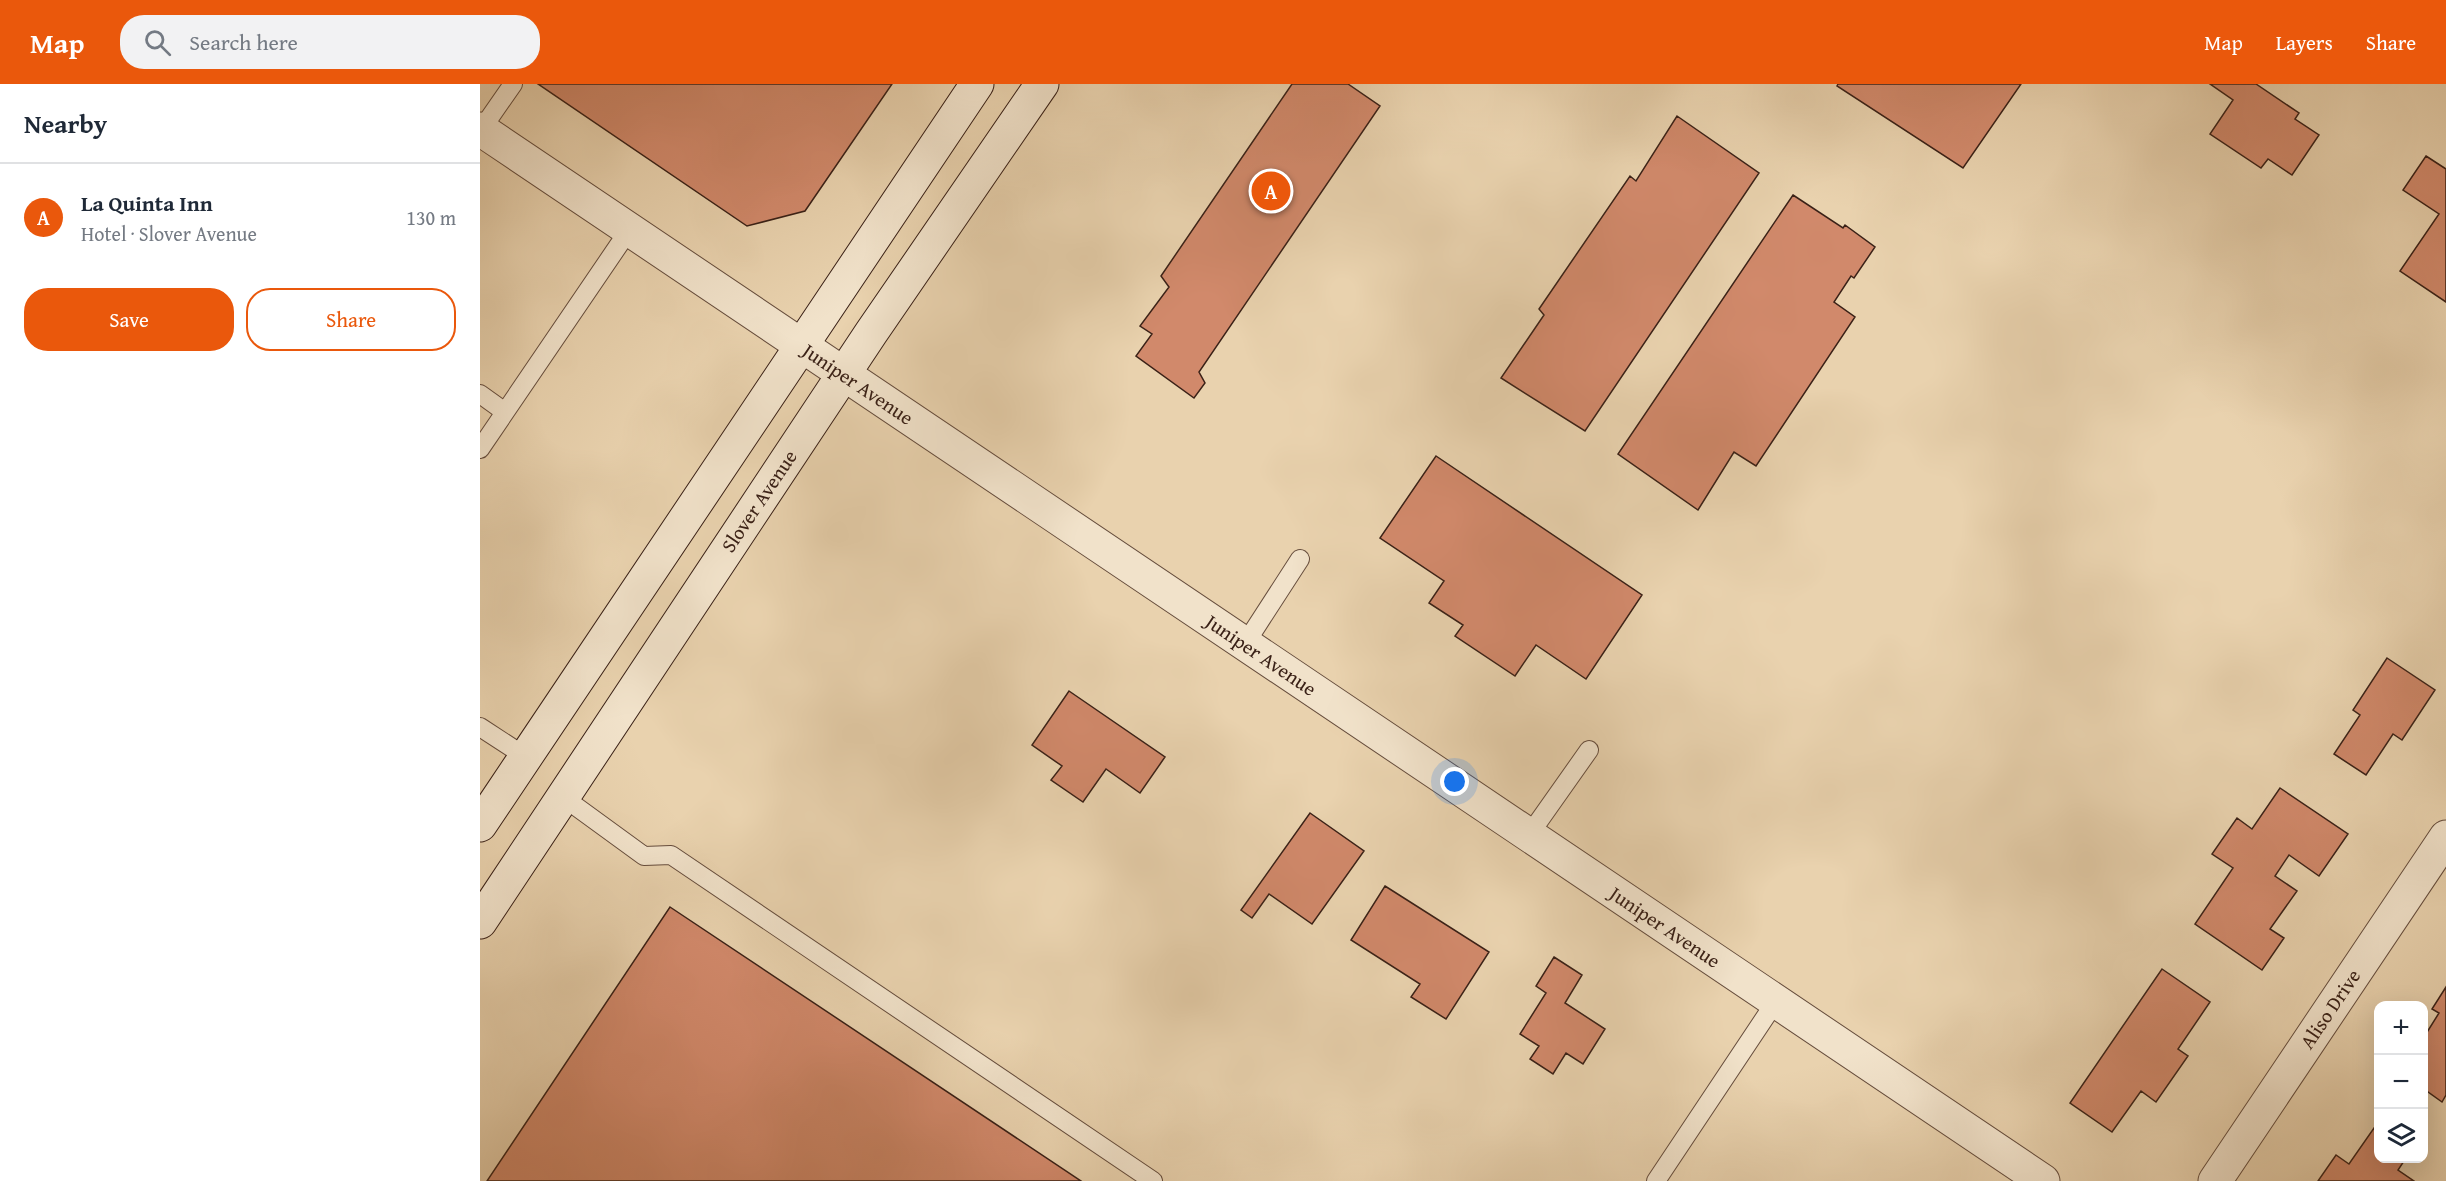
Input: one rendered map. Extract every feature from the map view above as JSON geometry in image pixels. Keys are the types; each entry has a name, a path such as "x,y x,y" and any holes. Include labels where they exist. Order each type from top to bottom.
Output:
{"street":[{"path":"480,825 977,84"},
{"name":"Slover Avenue","path":"480,922 843,374 1042,84"},
{"name":"Juniper Avenue","path":"480,130 2043,1181"},
{"name":"Aliso Drive","path":"2215,1181 2446,837"}],"lane":[{"path":"480,130 513,84"},
{"path":"480,449 629,230"},
{"path":"480,394 505,412"},
{"path":"1245,644 1300,559"},
{"path":"480,727 526,757"},
{"path":"1529,835 1589,750"},
{"path":"563,797 644,856 671,855 1153,1181"},
{"path":"1656,1181 1776,1001"}],"building":[{"path":"538,84 892,84 805,211 747,226"},
{"path":"1292,84 1348,84 1380,106 1199,372 1205,383 1194,398 1136,356 1152,334 1140,326 1169,287 1161,276"},
{"path":"1838,84 2021,84 1963,168 1837,86"},
{"path":"2210,84 2256,84 2299,113 2295,119 2319,135 2292,175 2268,159 2261,168 2210,134 2233,100"},
{"path":"1677,116 1759,173 1585,431 1501,378 1544,315 1539,309 1630,176 1636,181"},
{"path":"2426,156 2446,169 2446,302 2400,271 2439,214 2403,190"},
{"path":"1793,195 1843,228 1845,225 1875,247 1854,278 1851,276 1834,302 1855,317 1756,466 1734,452 1698,510 1618,454"},
{"path":"1436,456 1642,595 1586,679 1536,645 1515,676 1455,636 1463,625 1429,603 1444,581 1380,538"},
{"path":"2387,658 2435,690 2402,740 2393,734 2366,775 2334,754 2360,715 2353,710"},
{"path":"1069,691 1165,757 1140,793 1106,769 1083,802 1051,780 1062,766 1032,745"},
{"path":"2280,788 2348,834 2319,876 2289,855 2275,876 2297,891 2270,929 2284,938 2262,970 2195,924 2233,868 2212,854 2237,818 2252,829"},
{"path":"1310,813 1364,851 1312,924 1269,894 1252,918 1241,910"},
{"path":"1385,886 1489,952 1446,1019 1411,997 1420,984 1351,940"},
{"path":"670,907 1081,1181 487,1181"},
{"path":"1554,957 1582,975 1565,1003 1605,1029 1583,1064 1566,1053 1553,1074 1530,1059 1539,1046 1520,1034 1546,993 1536,986"},
{"path":"2162,969 2210,1002 2178,1049 2188,1056 2156,1102 2141,1091 2112,1132 2070,1103"},
{"path":"2446,987 2446,1095 2442,1102 2428,1092 2428,1031 2439,1013 2432,1009"},
{"path":"2374,1128 2374,1163 2403,1163 2398,1170 2414,1181 2318,1181 2336,1155 2349,1164"}],"place":[{"name":"La Quinta Inn","path":"1271,191"}]}
